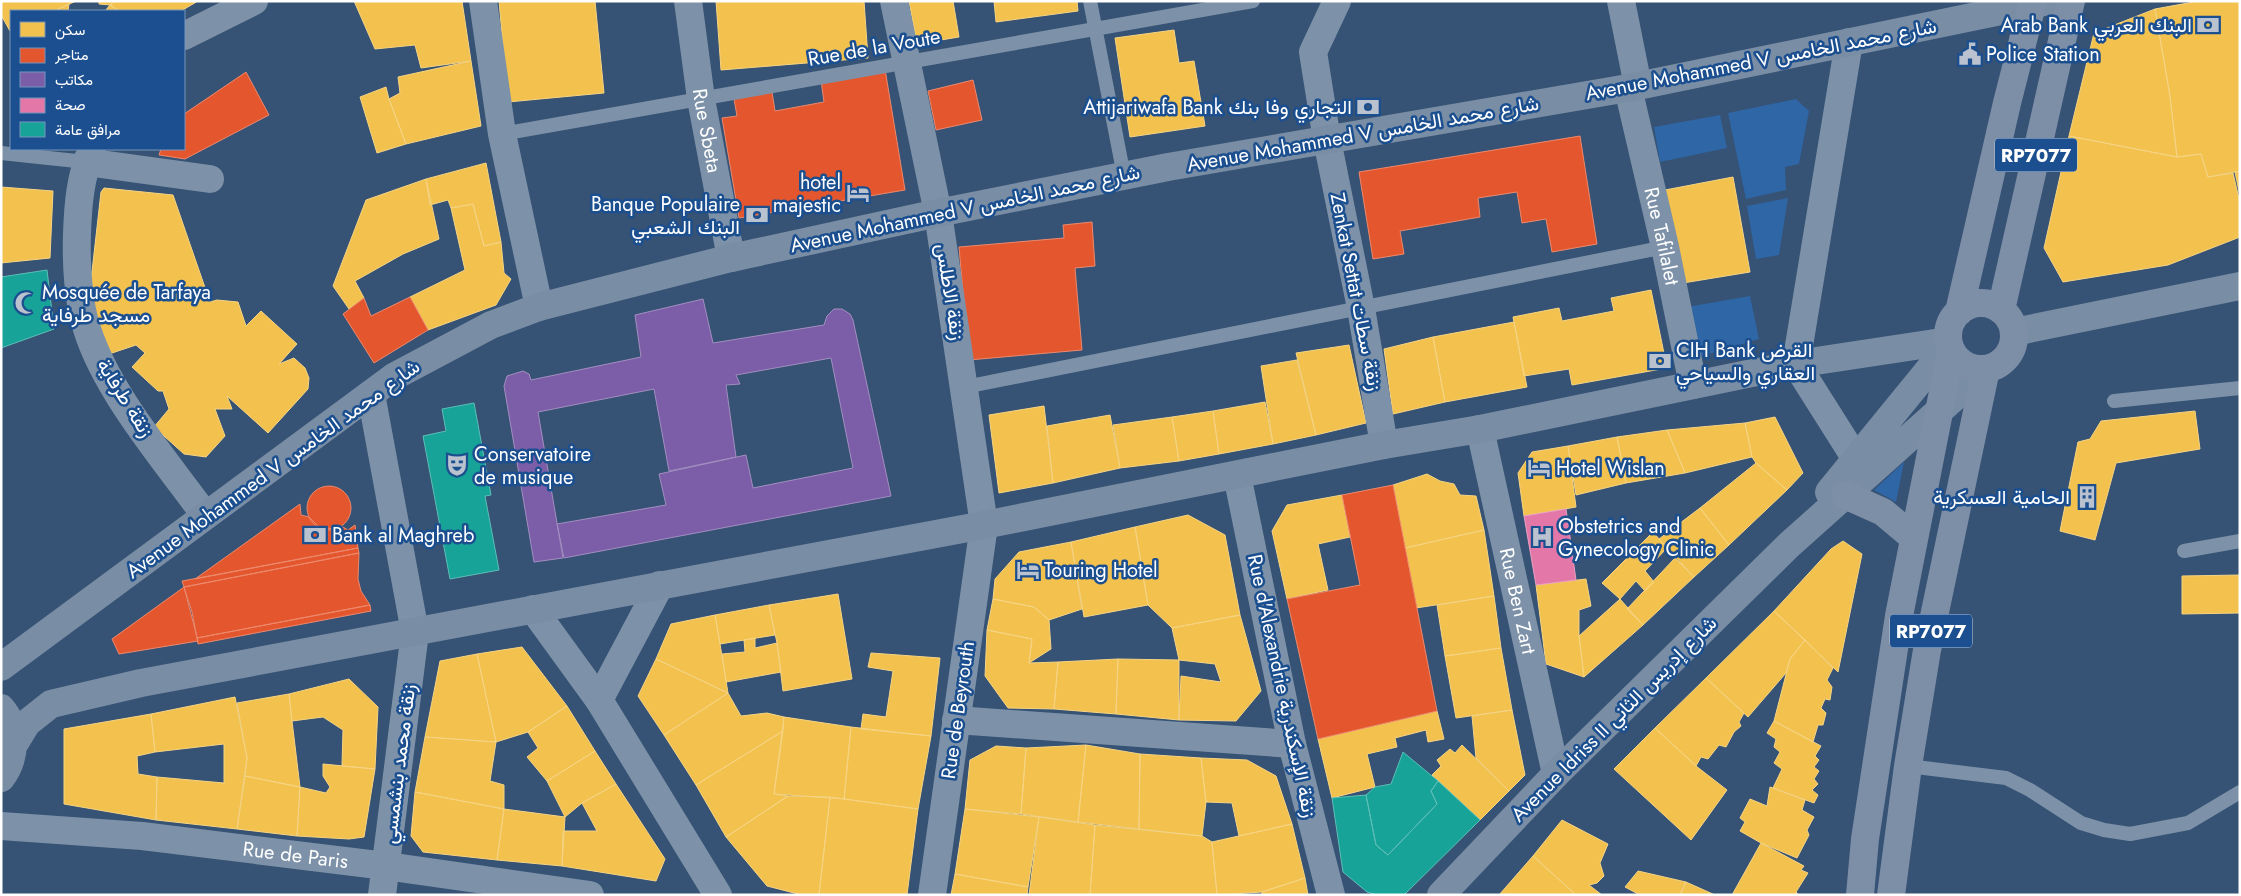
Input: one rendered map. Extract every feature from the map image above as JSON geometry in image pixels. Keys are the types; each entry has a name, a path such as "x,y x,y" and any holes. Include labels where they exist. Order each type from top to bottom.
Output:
{"main road":[{"name":"RP7077","path":"1890,895 1908,766 1935,606 1986,369 2004,360 2014,343 2008,321 2071,1"},
{"name":"Avenue Mohammed V شارع محمد الخامس","path":"1,668 205,515 371,394 419,362 491,325 539,307 731,258 938,213 1124,176 1633,87 2038,2"},
{"name":"RP7077","path":"1860,895 1865,839 1887,693 1938,412 1949,346 1948,330 1952,320 1959,312 2007,103 2038,2"},
{"path":"1959,312 1975,304 1984,303 2008,321 2240,286"},
{"path":"1,778 11,760 14,746 27,723 51,704 141,683 660,584 984,525 1796,364 1949,346 1966,366 1975,369 1986,369"},
{"name":"Avenue Idriss II شارع إدريس الثاني","path":"1788,545 1949,346"},
{"name":"Avenue Idriss II شارع إدريس الثاني","path":"1441,895 1556,774 1788,545 1986,369"},
{"path":"1845,495 1883,512 1914,538"},
{"path":"1,708 11,728 14,746"}],"street":[{"path":"185,36 254,1"},
{"path":"482,1 502,134 539,307"},
{"name":"Rue Sbeta","path":"688,1 702,99 731,258"},
{"name":"زنقة الاطلس","path":"894,1 938,213 984,525"},
{"name":"Zenkat Settat زنقة سطات","path":"1337,1 1313,52 1327,140 1361,308 1384,445"},
{"name":"Rue Tafilalet","path":"1621,1 1633,87 1693,385"},
{"path":"1849,42 1796,364 1856,459"},
{"path":"89,156 210,179"},
{"name":"زنقة طرفاية","path":"89,156 82,175 77,213 76,264 86,329 112,385 205,515"},
{"name":"زنقة محمد بنشمسي","path":"371,394 416,632 382,895"},
{"name":"Rue Ben Zart","path":"1480,428 1556,774"},
{"name":"Rue d'Alexandrie زنقة الإسكندرية","path":"1237,476 1292,744 1331,895"},
{"name":"Rue de Beyrouth","path":"932,895 984,525"},
{"path":"599,700 660,584"},
{"path":"533,609 599,700 718,895"},
{"path":"956,720 1292,744"},
{"name":"Rue de Paris","path":"1,826 142,836 386,866 590,895"}],"lane":[{"path":"1090,1 1124,176"},
{"name":"Rue de la Voute","path":"502,134 1253,1"},
{"path":"1,153 89,156"},
{"path":"965,387 1665,247"},
{"path":"2114,401 2240,388"},
{"path":"2184,551 2240,541"},
{"path":"1908,766 2006,778 2030,790 2081,823 2104,830 2130,834 2188,823 2240,792"}],"shaded area":[{"path":"1796,99 1809,111 1799,164 1785,167 1786,190 1746,199 1728,113"},
{"path":"1720,115 1727,148 1660,162 1654,127"},
{"path":"1788,198 1779,255 1756,259 1747,206"},
{"path":"1750,296 1759,339 1695,358 1687,307"},
{"path":"1904,462 1896,502 1874,490"}],"building: سكن":[{"path":"1,1 76,1 56,10 10,10 10,31 1,15"},
{"path":"99,1 115,1 110,5 99,4"},
{"path":"115,1 198,1 183,10 118,10 110,5"},
{"path":"354,1 462,1 471,61 421,68 415,45 375,49"},
{"path":"499,1 595,1 604,93 508,102"},
{"path":"716,1 864,1 868,58 721,70"},
{"path":"909,1 953,1 959,37 917,44"},
{"path":"994,1 1077,1 1078,11 996,22"},
{"path":"2199,1 2240,1 2240,171 2208,177 2201,154 2177,157 2170,96 2155,9"},
{"path":"69,4 68,10 56,10"},
{"path":"110,5 118,10 106,10"},
{"path":"2155,9 2170,96 2177,157 2069,136 2094,33"},
{"path":"1174,30 1179,63 1194,61 1205,126 1130,137 1115,38"},
{"path":"471,61 481,126 406,144 389,99 400,93 398,77"},
{"path":"386,87 406,144 377,153 360,97"},
{"path":"2069,136 2177,157 2201,154 2208,177 2233,173 2240,203 2240,237 2168,265 2063,282 2044,248"},
{"path":"486,163 501,242 484,246 473,204 451,208 448,200 430,205 426,179"},
{"path":"2240,171 2240,196 2235,172"},
{"path":"1733,177 1750,272 1683,283 1665,190"},
{"path":"426,179 439,239 403,254 355,281 364,298 349,309 333,286 366,200"},
{"path":"1,187 53,191 50,258 1,263"},
{"path":"104,188 173,195 210,302 217,300 238,302 246,326 261,311 297,344 279,364 294,358 305,368 309,378 308,389 268,433 227,396 232,409 215,409 225,436 206,457 184,454 154,427 169,409 163,391 158,391 132,367 145,353 136,345 109,354 89,298 101,192"},
{"path":"473,204 484,246 501,242 504,273 511,279 496,305 428,330 410,297 465,270 451,208"},
{"path":"1651,290 1667,368 1572,385 1569,369 1524,376 1513,317 1559,308 1562,321 1614,311 1611,298"},
{"path":"1514,322 1527,387 1445,402 1433,337"},
{"path":"1433,337 1445,402 1393,414 1384,349"},
{"path":"1349,345 1366,423 1316,435 1296,353"},
{"path":"1297,360 1316,435 1273,444 1261,366"},
{"path":"1265,402 1273,444 1219,454 1213,411"},
{"path":"1044,406 1053,483 999,493 989,415"},
{"path":"1213,411 1219,454 1179,461 1172,417"},
{"name":"الحامية العسكرية","path":"2195,411 2200,449 2116,463 2095,540 2060,531 2078,442 2090,439 2101,421"},
{"path":"1110,415 1120,468 1053,483 1047,426"},
{"path":"1172,417 1179,461 1120,468 1113,425"},
{"path":"1775,417 1803,473 1787,490 1756,463 1752,457 1745,423"},
{"path":"1745,423 1752,457 1685,473 1667,430"},
{"path":"1667,430 1685,473 1626,483 1617,437"},
{"path":"1617,437 1626,483 1576,495 1568,446"},
{"path":"1568,446 1576,507 1524,516 1518,473 1532,452"},
{"path":"1756,463 1787,490 1729,545 1700,508"},
{"path":"1427,474 1440,481 1454,484 1460,495 1476,496 1484,530 1405,548 1393,485"},
{"path":"1342,495 1350,537 1318,544 1328,590 1287,599 1272,531 1287,505"},
{"path":"1700,508 1729,545 1694,577 1659,539"},
{"path":"1188,515 1225,535 1240,615 1172,628 1148,605 1135,527"},
{"path":"1135,527 1148,605 1084,617 1071,542"},
{"path":"1484,530 1494,596 1416,608 1405,548"},
{"path":"1653,532 1667,548 1645,571 1654,582 1645,591 1636,581 1620,599 1602,583"},
{"path":"1843,541 1862,554 1838,672 1774,611 1831,549"},
{"path":"1071,542 1082,609 1049,620 1034,607 993,599 995,579 1019,552"},
{"path":"1675,558 1694,577 1643,625 1627,609"},
{"path":"2240,575 2240,613 2182,614 2182,576"},
{"path":"1586,579 1591,606 1579,610 1579,636 1584,677 1546,664 1536,585"},
{"path":"838,594 852,679 783,691 777,643 769,605"},
{"path":"1494,596 1501,648 1445,656 1437,605"},
{"path":"993,599 1034,607 1049,620 1051,649 1029,663 1032,639 987,630"},
{"path":"1620,599 1643,625 1584,677 1579,636"},
{"path":"769,605 775,635 720,644 715,615"},
{"path":"1774,611 1805,640 1790,659 1786,673 1748,717 1706,678"},
{"path":"715,615 728,693 656,659 671,624"},
{"path":"1240,615 1261,691 1236,721 1179,720 1181,676 1221,682 1215,664 1179,660 1172,628"},
{"path":"987,630 1032,639 1029,663 1058,662 1054,709 1008,708 985,676"},
{"path":"755,638 755,648 777,643 781,672 726,682 722,654 745,652 744,640"},
{"path":"1805,640 1833,668 1827,680 1832,687 1830,700 1825,699 1821,708 1826,713 1823,725 1818,725 1813,742 1774,721 1790,659"},
{"path":"522,647 567,706 528,732 496,742 477,654"},
{"path":"1501,648 1512,710 1456,718 1445,656"},
{"path":"871,653 940,658 931,736 861,729 863,714 886,717 893,671 868,667"},
{"path":"477,654 496,742 425,737 440,661"},
{"path":"656,659 728,693 664,735 638,696"},
{"path":"1118,659 1179,660 1179,720 1116,714"},
{"path":"1118,659 1116,714 1054,709 1058,662"},
{"path":"1706,678 1744,713 1739,722 1741,726 1734,732 1726,747 1719,745 1708,759 1701,757 1696,766 1655,728"},
{"path":"349,679 378,707 375,769 342,766 343,730 323,717 292,721 289,694"},
{"path":"728,693 741,716 767,713 784,717 783,731 696,785 664,735"},
{"path":"289,694 300,787 245,776 247,758 237,703"},
{"path":"235,697 247,758 237,829 156,820 157,777 224,783 224,744 155,752 151,714"},
{"path":"567,706 595,751 547,781 527,757 538,748 528,732"},
{"path":"1512,710 1525,775 1509,791 1476,758 1472,716"},
{"path":"1437,711 1444,739 1428,742 1426,730 1395,738 1397,747 1367,754 1375,787 1332,798 1318,739"},
{"path":"151,714 155,752 137,756 138,774 157,777 156,820 64,804 64,729"},
{"path":"784,717 851,727 844,799 774,794"},
{"path":"1774,721 1821,746 1815,756 1819,760 1814,767 1819,771 1814,779 1818,784 1812,790 1818,795 1814,803 1773,788 1782,769 1774,763 1780,752 1774,747 1776,739 1767,733"},
{"path":"851,727 931,736 918,809 844,799"},
{"path":"1655,728 1696,766 1727,790 1691,840 1614,769"},
{"path":"783,731 774,794 788,796 726,837 696,785"},
{"path":"425,737 496,742 490,781 504,785 504,809 415,792"},
{"path":"1086,745 1140,754 1139,829 1078,822"},
{"path":"1086,745 1078,822 1021,814 1026,748"},
{"path":"1462,745 1509,791 1480,820 1432,775 1441,766 1437,760 1450,749 1455,753"},
{"path":"996,746 1026,748 1021,814 965,809 970,760"},
{"path":"595,751 616,784 582,803 565,817 547,781"},
{"path":"1140,754 1201,758 1206,802 1202,836 1139,829"},
{"path":"1201,758 1247,760 1276,776 1292,824 1239,836 1232,803 1206,802"},
{"path":"323,764 375,769 364,837 349,839 297,836 300,787 326,793 330,787 323,776"},
{"path":"245,776 300,787 297,836 237,829"},
{"path":"616,784 665,859 656,881 562,866 563,831 597,831 582,803"},
{"path":"1770,787 1805,800 1802,810 1814,817 1807,830 1809,835 1797,858 1761,843 1740,831 1745,822 1740,818 1750,799 1767,806"},
{"path":"415,792 504,809 497,860 423,852 411,836"},
{"path":"788,796 830,797 819,895 802,895 767,886 726,837"},
{"path":"830,797 918,809 907,895 819,895"},
{"path":"504,809 565,817 562,866 497,860"},
{"path":"965,809 1039,817 1028,887 955,874"},
{"path":"1039,817 1095,825 1090,895 1029,895"},
{"path":"1562,820 1608,844 1600,863 1604,876 1597,883 1589,885 1602,895 1576,895 1533,856"},
{"path":"1292,824 1305,878 1262,892 1217,895 1212,842"},
{"path":"1095,825 1202,836 1212,842 1217,895 1090,895"},
{"path":"1761,843 1804,866 1801,870 1808,873 1796,892 1799,895 1732,895"},
{"path":"1533,856 1576,895 1499,895"},
{"path":"1638,871 1686,882 1680,895 1640,895 1625,887"},
{"path":"955,874 1028,887 1027,895 951,895"},
{"path":"1305,878 1308,895 1262,895 1262,892"},
{"path":"1686,882 1715,895 1680,895"}],"building: متاجر":[{"path":"885,69 905,190 739,218 722,118 737,116 734,99 772,92 775,111 824,102 821,80"},
{"path":"246,72 269,115 185,159 159,155 161,150 185,150 185,113"},
{"path":"973,80 982,120 936,130 928,91"},
{"path":"1580,136 1597,244 1552,252 1546,219 1522,223 1517,192 1478,198 1480,217 1400,231 1404,254 1373,259 1359,172"},
{"path":"1092,222 1095,266 1075,268 1082,350 969,360 959,247 1064,238 1063,225"},
{"path":"410,297 428,330 374,363 343,314 364,298 371,316"},
{"path":"1393,485 1437,711 1318,739 1287,599 1360,585 1342,495"},
{"path":"329,486 341,490 347,496 351,508 347,520 341,526 329,530 317,526 311,520 307,508 311,496 317,490"},
{"path":"300,504 301,515 309,517 319,527 334,529 341,526 348,530 355,525 358,548 195,579"},
{"path":"358,548 359,553 184,587 182,581"},
{"path":"359,553 358,579 361,591 370,605 197,638 192,612 184,587"},
{"path":"184,587 198,641 119,654 112,639"},
{"path":"370,605 371,611 198,644 197,638"}],"building: مكاتب":[{"path":"703,299 713,343 824,325 827,316 834,309 842,309 850,314 853,320 891,496 564,558 558,529 563,558 534,562 504,386 507,376 523,371 529,374 531,380 641,357 635,315","holes":["831,358 853,468 753,488 746,455 659,474 666,505 557,524 538,412 654,389 669,471 736,457 726,385 740,384 736,375"]}],"building: صحة":[{"path":"1566,509 1576,580 1536,585 1524,516"}],"building: مرافق عامة":[{"name":"Mosquée de Tarfaya مسجد طرفاية","path":"47,270 54,329 1,348 1,277"},
{"name":"Conservatoire de musique","path":"474,403 491,495 485,496 499,570 450,579 423,436 446,431 442,409"},
{"path":"1403,752 1438,781 1431,791 1437,804 1388,855 1376,845 1366,795 1375,787 1391,784"},
{"path":"1438,781 1480,820 1404,895 1377,895 1367,892 1343,872 1332,798 1366,795 1376,845 1388,855 1437,804 1431,791"}],"place":[{"name":"Arab Bank البنك العربي","path":"2208,25"},
{"name":"Police Station","path":"1970,54"},
{"name":"Attijariwafa Bank التجاري وفا بنك","path":"1368,107"},
{"name":"hotel majestic","path":"858,193"},
{"name":"Banque Populaire البنك الشعبي","path":"757,215"},
{"name":"Mosquée de Tarfaya مسجد طرفاية","path":"26,303"},
{"name":"CIH Bank القرض العقاري والسياحي","path":"1660,361"},
{"name":"Conservatoire de musique","path":"457,465"},
{"name":"Hotel Wislan","path":"1539,468"},
{"name":"الحامية العسكرية","path":"2087,497"},
{"name":"Bank al Maghreb","path":"315,535"},
{"name":"Obstetrics and Gynecology Clinic","path":"1542,537"},
{"name":"Touring Hotel","path":"1028,570"}]}
